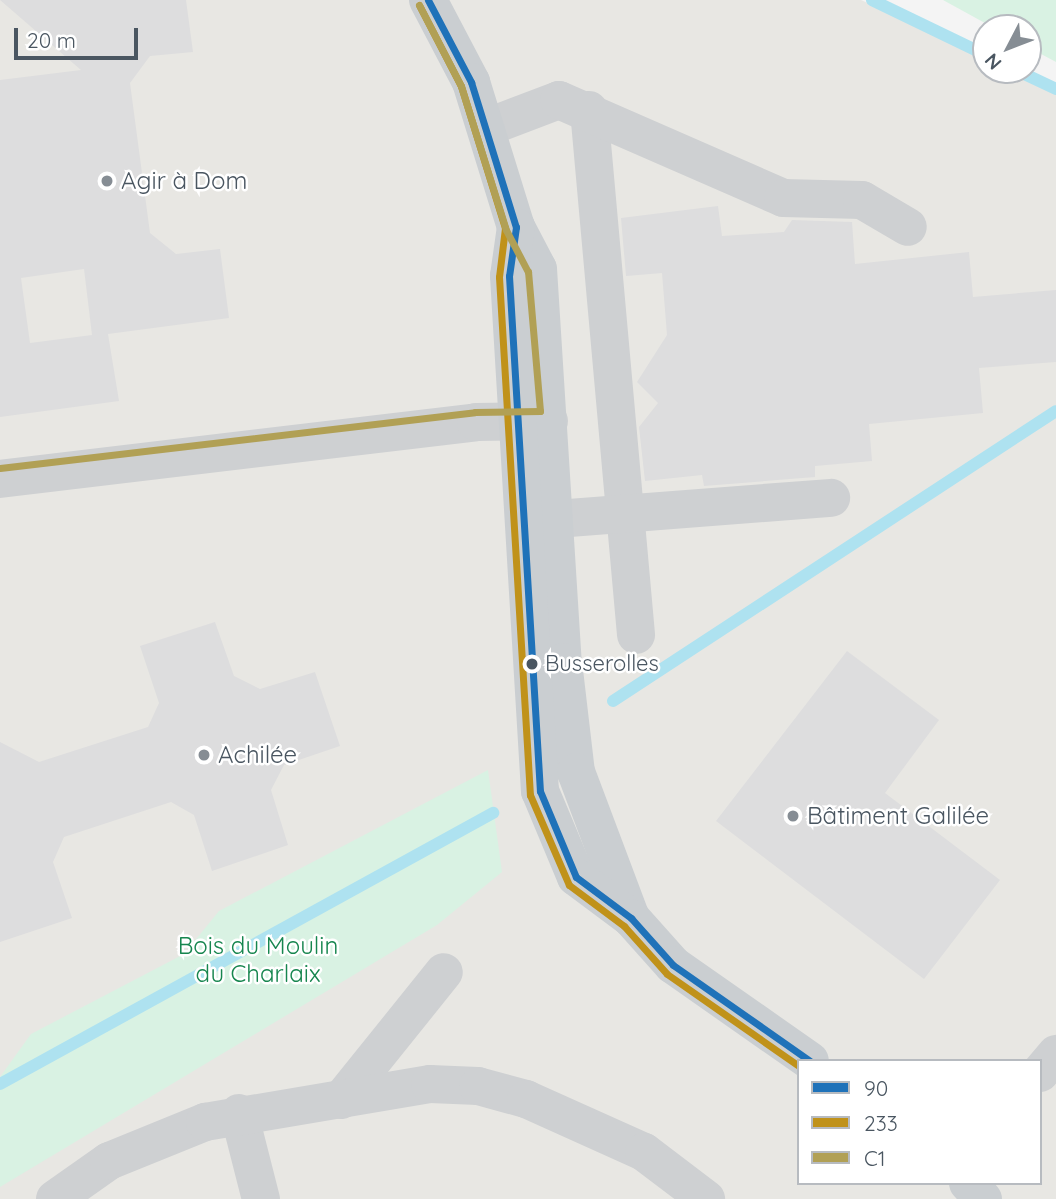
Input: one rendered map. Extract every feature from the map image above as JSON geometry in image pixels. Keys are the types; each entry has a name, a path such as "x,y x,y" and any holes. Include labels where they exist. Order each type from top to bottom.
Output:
{"main road":[{"path":"428,0 488,127 516,227 509,276 534,421 556,519 563,662 576,772 631,918"},
{"path":"534,421 540,791 576,877 631,918 673,965 807,1059"},
{"path":"970,1185 984,1199"}],"street":[{"path":"488,127 559,100 589,110 783,198 862,200 908,228"},
{"path":"589,110 636,635"},
{"path":"0,479 476,422 534,421"},
{"path":"556,519 625,511 831,498"},
{"path":"341,1100 444,972"},
{"path":"1042,1071 1056,1054"},
{"path":"55,1199 109,1161 239,1112 341,1100 430,1084 478,1086 526,1099 644,1152 706,1199"},
{"path":"239,1112 261,1199"}],"shaded area":[{"path":"0,0 861,0 972,50 972,84 1042,84 1042,81 1056,87 1056,1199 0,1199"}],"green space":[{"path":"943,0 1056,0 1056,62 1042,54 1042,14 972,16"},
{"name":"Bois du Moulin du Charlaix","path":"488,770 502,872 437,925 0,1187 0,1077 31,1034 184,954 219,911"}],"building":[{"path":"0,0 186,0 193,52 150,56 130,83 150,233 176,254 220,249 229,318 108,334 119,401 0,417 0,80 81,70","holes":["84,269 92,335 30,343 21,278"]},
{"path":"718,206 722,236 784,232 792,220 852,222 855,264 969,252 973,297 1056,290 1056,362 979,368 983,413 869,424 872,461 815,466 815,477 704,486 702,475 645,481 639,427 658,403 637,382 667,335 662,273 626,276 621,218"},
{"name":"Achilée","path":"215,622 234,676 260,689 315,672 340,746 284,765 271,790 288,845 212,871 194,815 171,802 64,837 53,862 72,918 0,942 0,742 39,762 148,727 159,703 140,646"},
{"name":"Bâtiment Galilée","path":"847,651 939,720 885,793 1000,880 924,979 716,821"}],"waterway":[{"path":"872,0 972,48"},
{"path":"1042,82 1056,89"},
{"path":"613,701 1056,411"},
{"path":"0,1084 493,813"}],"transit line":[{"name":"90","path":"428,0 471,82 516,227 509,276 540,791 576,877 631,918 673,965 807,1059"},
{"name":"233","path":"419,5 461,86 505,228 499,277 530,795 569,885 624,926 667,974 797,1065"},
{"name":"C1","path":"0,468 475,412 540,411 528,272 506,230 461,86 419,5"}],"place":[{"name":"Agir à Dom","path":"107,181"},
{"name":"Busserolles","path":"532,664"},
{"name":"Achilée","path":"204,755"},
{"name":"Bâtiment Galilée","path":"793,816"}]}
